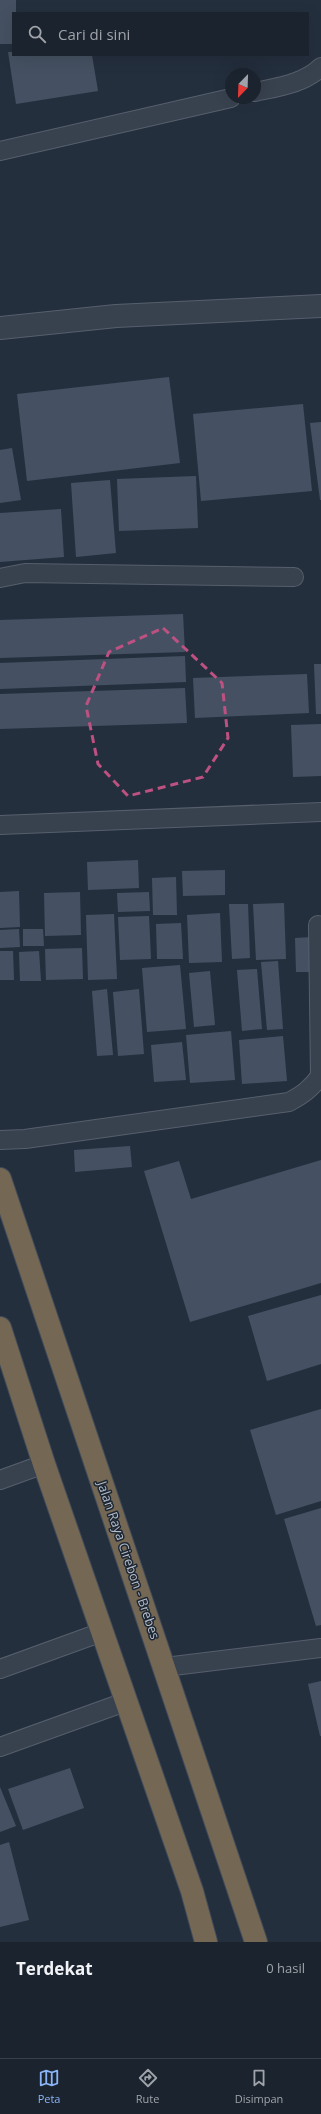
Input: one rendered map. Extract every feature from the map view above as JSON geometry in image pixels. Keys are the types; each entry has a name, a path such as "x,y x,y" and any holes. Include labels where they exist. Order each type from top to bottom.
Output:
{"highway":[{"name":"Jalan Raya Cirebon - Brebes","path":"0,1179 256,1942"},
{"path":"0,1328 44,1464 125,1702 192,1891 206,1942"}],"street":[{"path":"0,328 116,316 321,306"}],"lane":[{"path":"261,91 297,82 314,74 321,67"},
{"path":"0,151 225,99"},
{"path":"0,578 25,573 294,577"},
{"path":"0,825 321,812"},
{"path":"0,1140 33,1138 289,1102 303,1094 313,1087 320,1076 318,924"},
{"path":"0,1480 44,1464"},
{"path":"0,1669 102,1632"},
{"path":"165,1668 321,1648"},
{"path":"0,1747 125,1702"}],"highlighted area":[{"path":"163,628 222,683 228,738 203,777 128,796 98,764 86,706 109,652"}],"building":[{"path":"0,0 16,0 16,12 12,12 12,44 0,44"},
{"path":"8,52 12,52 12,56 92,56 98,91 16,104"},
{"path":"169,377 180,463 27,481 17,394"},
{"path":"303,404 312,491 201,501 193,414"},
{"path":"321,422 321,500 320,500 310,423"},
{"path":"12,448 21,500 0,503 0,450"},
{"path":"196,476 198,528 119,531 117,479"},
{"path":"110,480 116,553 76,557 71,483"},
{"path":"61,509 64,557 0,562 0,513"},
{"path":"183,614 185,652 0,658 0,620"},
{"path":"185,656 186,682 0,689 0,663"},
{"path":"314,664 321,664 321,714 316,714"},
{"path":"307,674 309,713 195,718 193,678"},
{"path":"185,688 187,723 0,729 0,694"},
{"path":"321,724 321,776 293,777 291,725"},
{"path":"138,860 139,888 88,890 87,862"},
{"path":"225,870 225,895 183,896 182,871"},
{"path":"176,877 177,915 153,915 152,878"},
{"path":"19,891 20,927 0,928 0,892"},
{"path":"80,892 81,935 45,936 44,893"},
{"path":"149,892 150,911 118,912 117,893"},
{"path":"284,903 286,959 256,960 253,904"},
{"path":"229,904 248,904 250,958 232,959"},
{"path":"220,913 222,962 189,963 187,915"},
{"path":"114,914 117,979 88,980 86,915"},
{"path":"149,916 151,959 120,960 118,917"},
{"path":"181,923 183,959 157,959 156,924"},
{"path":"19,929 20,947 0,948 0,930"},
{"path":"23,929 43,929 44,946 23,946"},
{"path":"312,937 314,972 296,972 295,938"},
{"path":"82,948 83,979 46,980 45,949"},
{"path":"0,951 13,951 14,980 0,980"},
{"path":"39,951 41,981 20,981 19,952"},
{"path":"278,961 283,1029 267,1030 261,962"},
{"path":"180,965 186,1029 147,1032 142,968"},
{"path":"257,969 262,1029 242,1031 237,970"},
{"path":"210,971 215,1025 194,1027 189,973"},
{"path":"107,989 113,1055 97,1056 92,991"},
{"path":"139,989 144,1054 118,1056 113,992"},
{"path":"231,1031 235,1080 190,1083 186,1035"},
{"path":"283,1036 287,1081 242,1084 239,1040"},
{"path":"182,1042 186,1080 154,1082 151,1045"},
{"path":"130,1146 132,1167 75,1172 74,1150"},
{"path":"321,1160 321,1283 190,1322 144,1171 179,1161 191,1199"},
{"path":"321,1295 321,1364 267,1381 248,1316"},
{"path":"321,1409 321,1501 276,1515 250,1430"},
{"path":"321,1508 321,1625 316,1626 284,1519"},
{"path":"321,1681 321,1736 320,1736 308,1684"},
{"path":"70,1768 84,1808 23,1830 8,1789"},
{"path":"0,1787 16,1826 0,1832"},
{"path":"9,1842 29,1920 0,1927 0,1845"}]}
